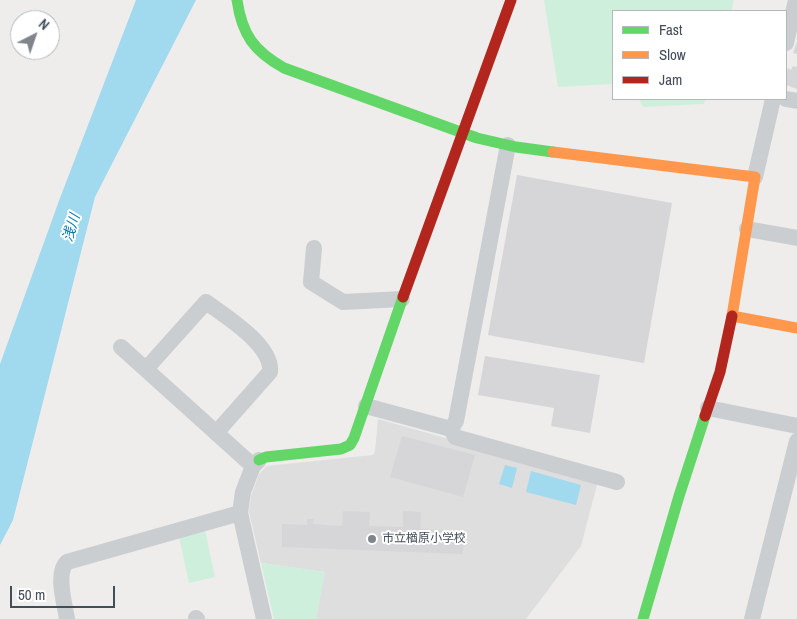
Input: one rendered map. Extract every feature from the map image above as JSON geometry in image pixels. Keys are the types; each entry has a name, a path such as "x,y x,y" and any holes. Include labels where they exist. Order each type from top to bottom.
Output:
{"street":[{"path":"237,0 238,15 245,33 254,48 268,60 284,68 462,133 508,145 755,177"},
{"path":"264,619 240,513 243,492 256,463 266,457 341,449 350,445 354,438 511,0"},
{"path":"787,39 796,0"},
{"path":"643,619 679,496 720,372 732,316 755,177 773,100"},
{"path":"451,429 456,422 508,145"},
{"path":"747,229 797,238"},
{"path":"314,248 311,282 343,302 402,300"},
{"path":"146,369 206,302 255,339 271,364 270,372 216,433"},
{"path":"732,316 797,328"},
{"path":"121,347 216,433 256,463"},
{"path":"366,406 451,429 455,437 617,482"},
{"path":"708,408 797,426"},
{"path":"752,619 797,441"},
{"path":"66,618 61,577 67,562 240,513"}],"shaded area":[{"path":"378,419 598,481 581,546 526,619 316,619 324,572 261,563 249,512 251,496 259,474 267,466 373,455"}],"green space":[{"path":"544,0 734,0 731,10 612,10 612,84 558,87"},
{"path":"640,100 706,100 704,104 643,107"},
{"path":"205,530 215,577 189,583 179,537"},
{"path":"261,563 325,572 316,619 274,619"}],"water":[{"name":"浅川","path":"136,0 196,0 95,197 13,520 0,545 0,364 60,198"},
{"path":"505,465 517,468 512,488 499,484"},
{"path":"531,471 581,485 576,505 526,492"}],"building":[{"path":"797,42 797,54 793,53"},
{"path":"793,66 797,67 797,89 787,85 788,68 791,70"},
{"path":"517,175 672,203 644,363 488,335"},
{"path":"485,356 600,375 590,433 551,426 554,408 478,395"},
{"path":"402,436 475,455 463,497 390,477"},
{"path":"343,511 370,512 369,526 403,527 403,511 421,512 420,529 464,531 463,554 282,547 282,524 307,525 307,519 314,519 313,524 342,526"}],"traffic: fast":[{"path":"237,0 242,23 251,41 265,55 284,68 477,138 516,147 553,152"},
{"path":"259,460 266,457 341,449 350,445 403,297"},
{"path":"643,619 705,416"}],"traffic: slow":[{"path":"553,152 755,177 732,316 797,328"}],"traffic: jam":[{"path":"403,297 511,0"},
{"path":"705,416 720,372 732,316"}],"place":[{"name":"市立楢原小学校","path":"372,539"}]}
